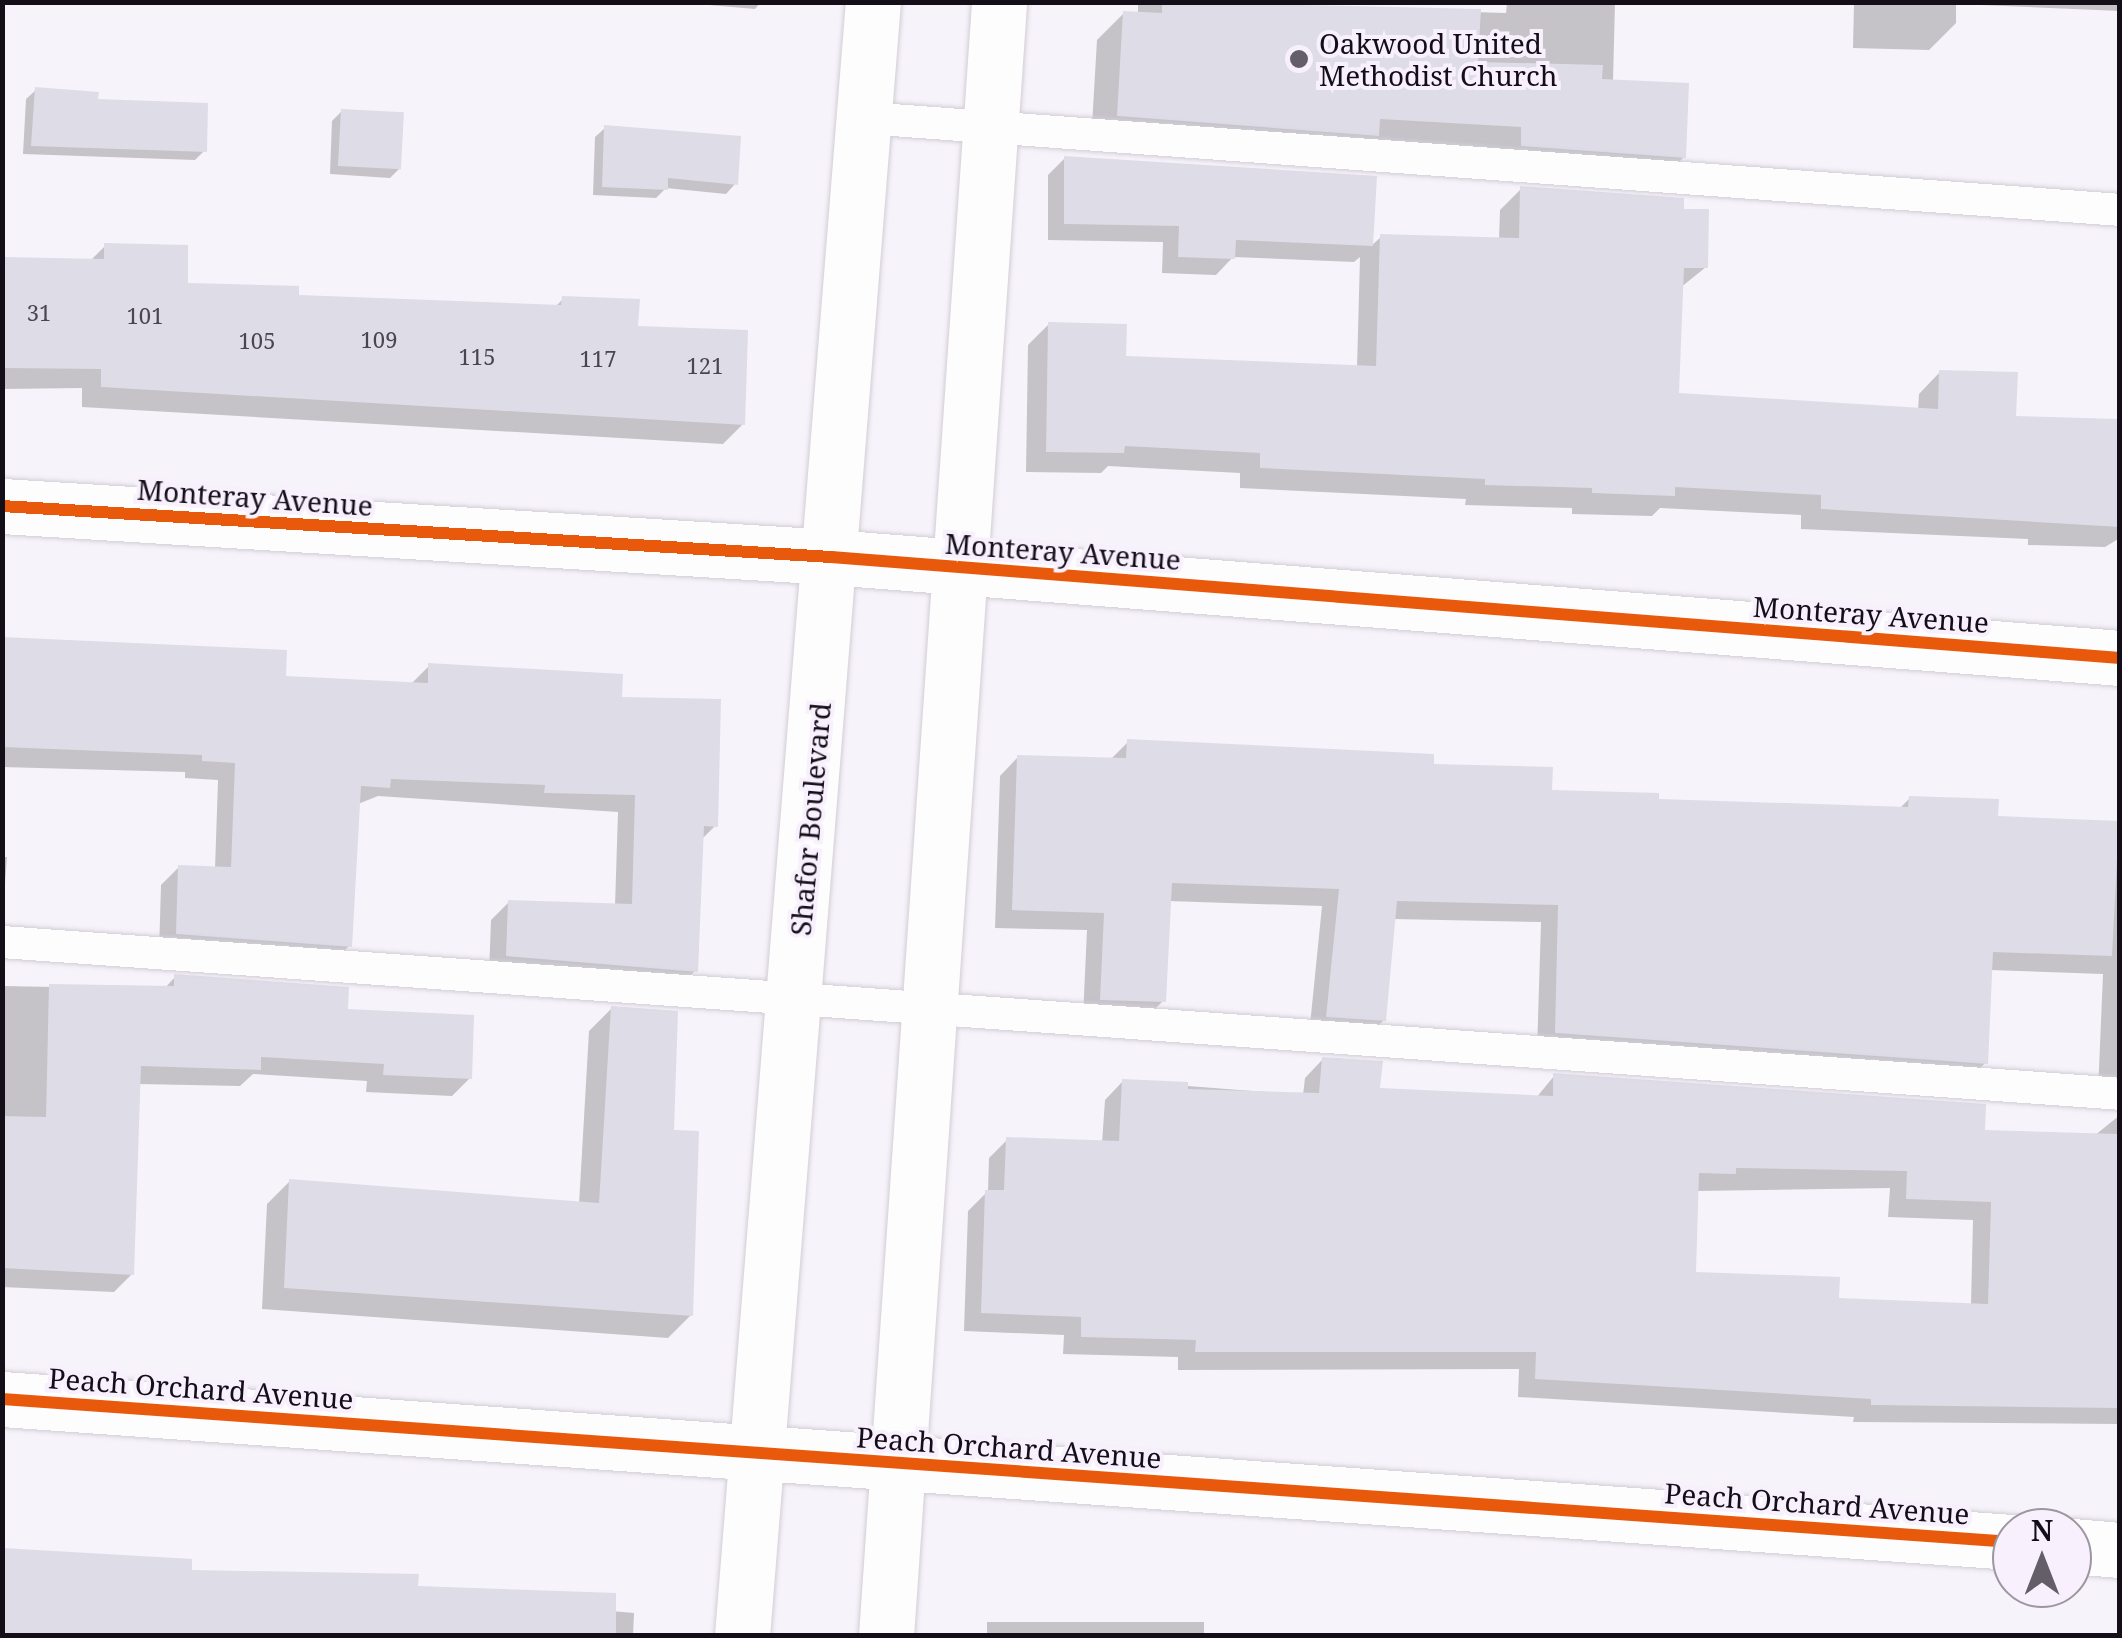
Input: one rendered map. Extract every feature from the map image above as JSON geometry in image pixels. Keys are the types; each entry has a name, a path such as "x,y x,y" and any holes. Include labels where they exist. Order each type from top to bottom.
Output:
{"street":[{"name":"Shafor Boulevard","path":"742,1636 873,2"},
{"path":"886,1636 902,1464 999,2"},
{"name":"Monteray Avenue","path":"2,506 831,557 2120,658"},
{"name":"Peach Orchard Avenue","path":"2,1399 1992,1541"},
{"path":"2092,1548 2120,1550"}],"lane":[{"path":"865,118 2120,210"},
{"path":"2,942 2120,1094"}],"building":[{"name":"Oakwood United Methodist Church","path":"1162,2 1481,9 1478,62 1603,65 1602,79 1689,83 1686,158 1521,146 1521,127 1380,119 1379,136 1117,116 1123,11 1162,13"},
{"path":"35,87 99,92 98,99 208,103 207,152 31,146"},
{"path":"341,109 404,112 401,169 338,166"},
{"path":"604,125 741,136 738,185 668,178 668,190 602,187"},
{"path":"1064,156 1377,176 1373,246 1236,240 1235,259 1178,257 1179,226 1064,224"},
{"path":"1520,186 1684,198 1684,209 1709,209 1708,268 1684,268 1679,393 1938,409 1939,370 2018,372 2016,416 2120,419 2120,527 1821,509 1821,495 1675,487 1675,496 1592,493 1592,488 1485,485 1485,479 1260,468 1260,453 1125,446 1124,453 1046,452 1048,322 1127,324 1126,356 1376,366 1380,234 1519,238"},
{"path":"104,243 188,245 188,283 299,286 299,295 561,305 562,296 640,299 638,326 748,330 745,425 101,387 101,369 2,368 2,257 104,259"},
{"path":"2,637 287,650 286,676 428,683 428,663 623,674 622,697 721,699 718,827 704,826 698,972 506,956 508,900 632,904 635,795 544,793 545,785 391,779 390,788 361,786 352,947 176,934 178,865 231,867 235,763 202,761 202,755 2,747"},
{"path":"1127,739 1434,754 1434,764 1553,767 1552,790 1659,793 1659,799 1908,807 1909,796 1999,799 1998,816 2119,821 2112,956 1993,952 1988,1064 1555,1033 1558,905 1397,901 1386,1021 1326,1017 1339,889 1172,883 1166,1002 1100,1000 1104,913 1012,910 1017,755 1126,758"},
{"path":"174,974 349,987 348,1009 474,1015 472,1079 383,1075 384,1064 261,1057 261,1070 141,1066 134,1275 2,1268 2,1116 46,1117 49,984 174,986"},
{"path":"611,1006 678,1011 674,1130 699,1131 693,1316 284,1288 289,1179 599,1203"},
{"path":"1322,1057 1383,1061 1380,1088 1553,1096 1553,1073 1986,1104 1985,1130 2120,1134 2120,1408 1871,1405 1871,1399 1535,1379 1536,1352 1195,1352 1196,1340 1081,1337 1081,1317 981,1313 985,1190 1004,1190 1006,1137 1119,1141 1122,1079 1188,1082 1188,1089 1319,1093","holes":["1736,1168 1907,1171 1906,1199 1991,1202 1988,1304 1839,1298 1840,1277 1696,1272 1699,1173 1736,1174"]},
{"path":"2,1548 192,1559 192,1570 419,1574 418,1586 616,1593 616,1636 2,1636"}],"cycle path":[{"path":"2,506 831,557 2120,658"},
{"path":"2,1399 1992,1541"}],"place":[{"name":"Oakwood United Methodist Church","path":"1299,59"}]}
